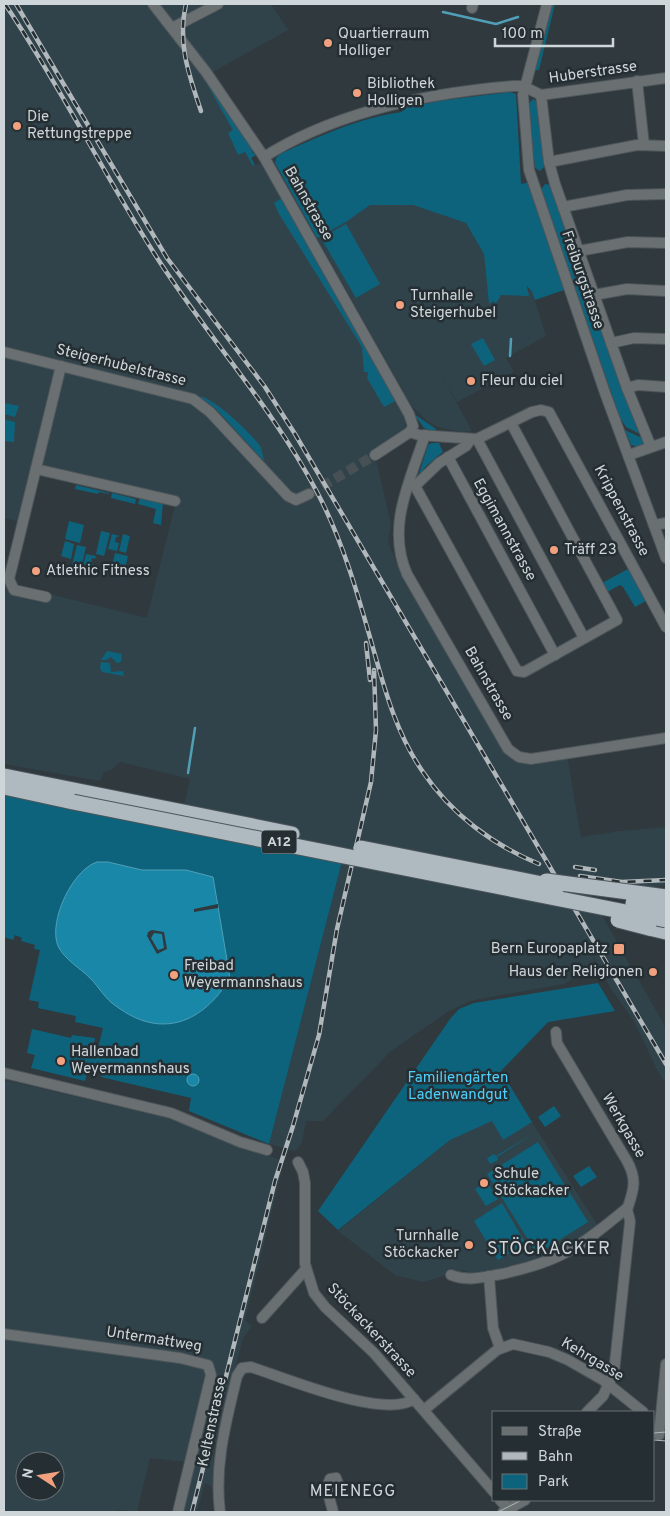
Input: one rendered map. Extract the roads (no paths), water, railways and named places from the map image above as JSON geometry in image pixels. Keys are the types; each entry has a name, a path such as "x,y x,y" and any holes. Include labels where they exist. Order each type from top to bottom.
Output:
{"highway":[{"name":"A12","path":"4,776 485,878 666,920"},
{"path":"4,787 73,802"},
{"path":"4,792 36,799 73,802"},
{"name":"A12","path":"73,802 485,878 666,909"},
{"path":"485,878 666,897"},
{"path":"485,878 666,932"}],"street":[{"name":"Bahnstrasse","path":"153,4 206,72 264,157 409,414 413,426 410,432"},
{"path":"172,28 218,4"},
{"name":"Freiburgstrasse","path":"547,4 523,104 529,170 533,177 605,393 666,558"},
{"name":"Huberstrasse","path":"526,88 541,95 666,78"},
{"path":"637,81 644,145"},
{"path":"264,157 335,123 399,103 488,88 520,86 526,88"},
{"path":"541,95 550,165 563,207 627,388 651,447"},
{"path":"550,165 644,145 666,146"},
{"path":"533,177 545,175 550,165"},
{"path":"563,207 627,195 666,194"},
{"path":"579,252 628,242 666,242"},
{"path":"594,295 627,289 666,291"},
{"path":"611,343 634,338 666,339"},
{"name":"Steigerhubelstrasse","path":"4,352 183,396 198,402 210,412 288,496 296,500 309,494"},
{"path":"46,597 14,590 10,584 61,366"},
{"path":"627,388 638,385 666,388"},
{"name":"Krippenstrasse","path":"511,423 532,412 546,411 554,420 666,627"},
{"name":"Bahnstrasse","path":"412,484 516,670 524,672 617,620 511,423"},
{"path":"412,484 474,439 511,423"},
{"path":"375,455 410,432 474,439"},
{"name":"Bahnstrasse","path":"425,435 398,526 399,551 402,563 510,751 522,758 531,759 666,738"},
{"name":"Eggimannstrasse","path":"474,439 584,638"},
{"path":"629,455 666,442"},
{"name":"Eggimannstrasse","path":"448,457 555,655"},
{"path":"36,469 175,501"},
{"path":"654,525 666,523"},
{"name":"Werkgasse","path":"556,1032 557,1043 632,1170 634,1193 627,1208 630,1218 614,1372 603,1396 587,1411"},
{"path":"4,1074 171,1113 240,1142 267,1150"},
{"name":"Stöckackerstrasse","path":"298,1162 303,1172 305,1183 306,1269 312,1289 322,1303 374,1353 492,1490"},
{"path":"451,1275 468,1279 542,1264 559,1257 591,1238 627,1208"},
{"path":"262,1318 306,1269"},
{"path":"424,1410 500,1348 493,1328 489,1276"},
{"name":"Untermattweg","path":"4,1334 187,1359 208,1365 211,1375 178,1512"},
{"name":"Kehrgasse","path":"500,1348 513,1344 549,1352 609,1384 642,1411"},
{"path":"659,1430 665,1390 666,1364"},
{"name":"Keltenstrasse","path":"220,1512 217,1479 220,1451 237,1376 242,1368 251,1367 369,1404 408,1403 414,1399"},
{"path":"329,1494 333,1512"},
{"path":"508,1511 523,1501"}],"waterway":[{"path":"443,12 496,24 518,17"},
{"path":"510,356 511,339"},
{"path":"188,773 195,728"}],"tunnel":[{"path":"309,494 375,455"}],"tram line":[{"path":"655,1433 666,1432"},
{"path":"655,1440 666,1441"},
{"path":"498,1512 520,1501"}],"railway":[{"path":"5,4 44,65 154,253 280,430 317,492 335,530 349,568 382,680 399,728 414,758 446,801 474,827 505,848 539,864"},
{"path":"16,4 167,258 265,387 295,434 666,1064"},
{"path":"186,4 183,32 184,46 189,72 201,111"},
{"path":"366,643 370,680"},
{"path":"192,1512 275,1181 319,1035 337,929 371,782 376,730 374,670"},
{"path":"575,867 595,870"},
{"path":"580,876 622,882 666,880"}],"place":[{"name":"Quartierraum Holliger","path":"328,43"},
{"name":"Bibliothek Holligen","path":"357,93"},
{"name":"Die Rettungstreppe","path":"17,126"},
{"name":"Turnhalle Steigerhubel","path":"400,305"},
{"name":"Fleur du ciel","path":"471,381"},
{"name":"Träff 23","path":"554,550"},
{"name":"Atlethic Fitness","path":"36,571"},
{"name":"Bern Europaplatz","path":"619,949"},
{"name":"Haus der Religionen","path":"653,972"},
{"name":"Freibad Weyermannshaus","path":"174,975"},
{"name":"Hallenbad Weyermannshaus","path":"61,1061"},
{"name":"Schule Stöckacker","path":"484,1183"},
{"name":"Turnhalle Stöckacker","path":"469,1245"}],"district":[{"name":"STÖCKACKER","path":"549,1249"},
{"name":"MEIENEGG","path":"353,1492"}],"park label":[{"name":"Familiengärten Ladenwandgut","path":"458,1086"}]}
